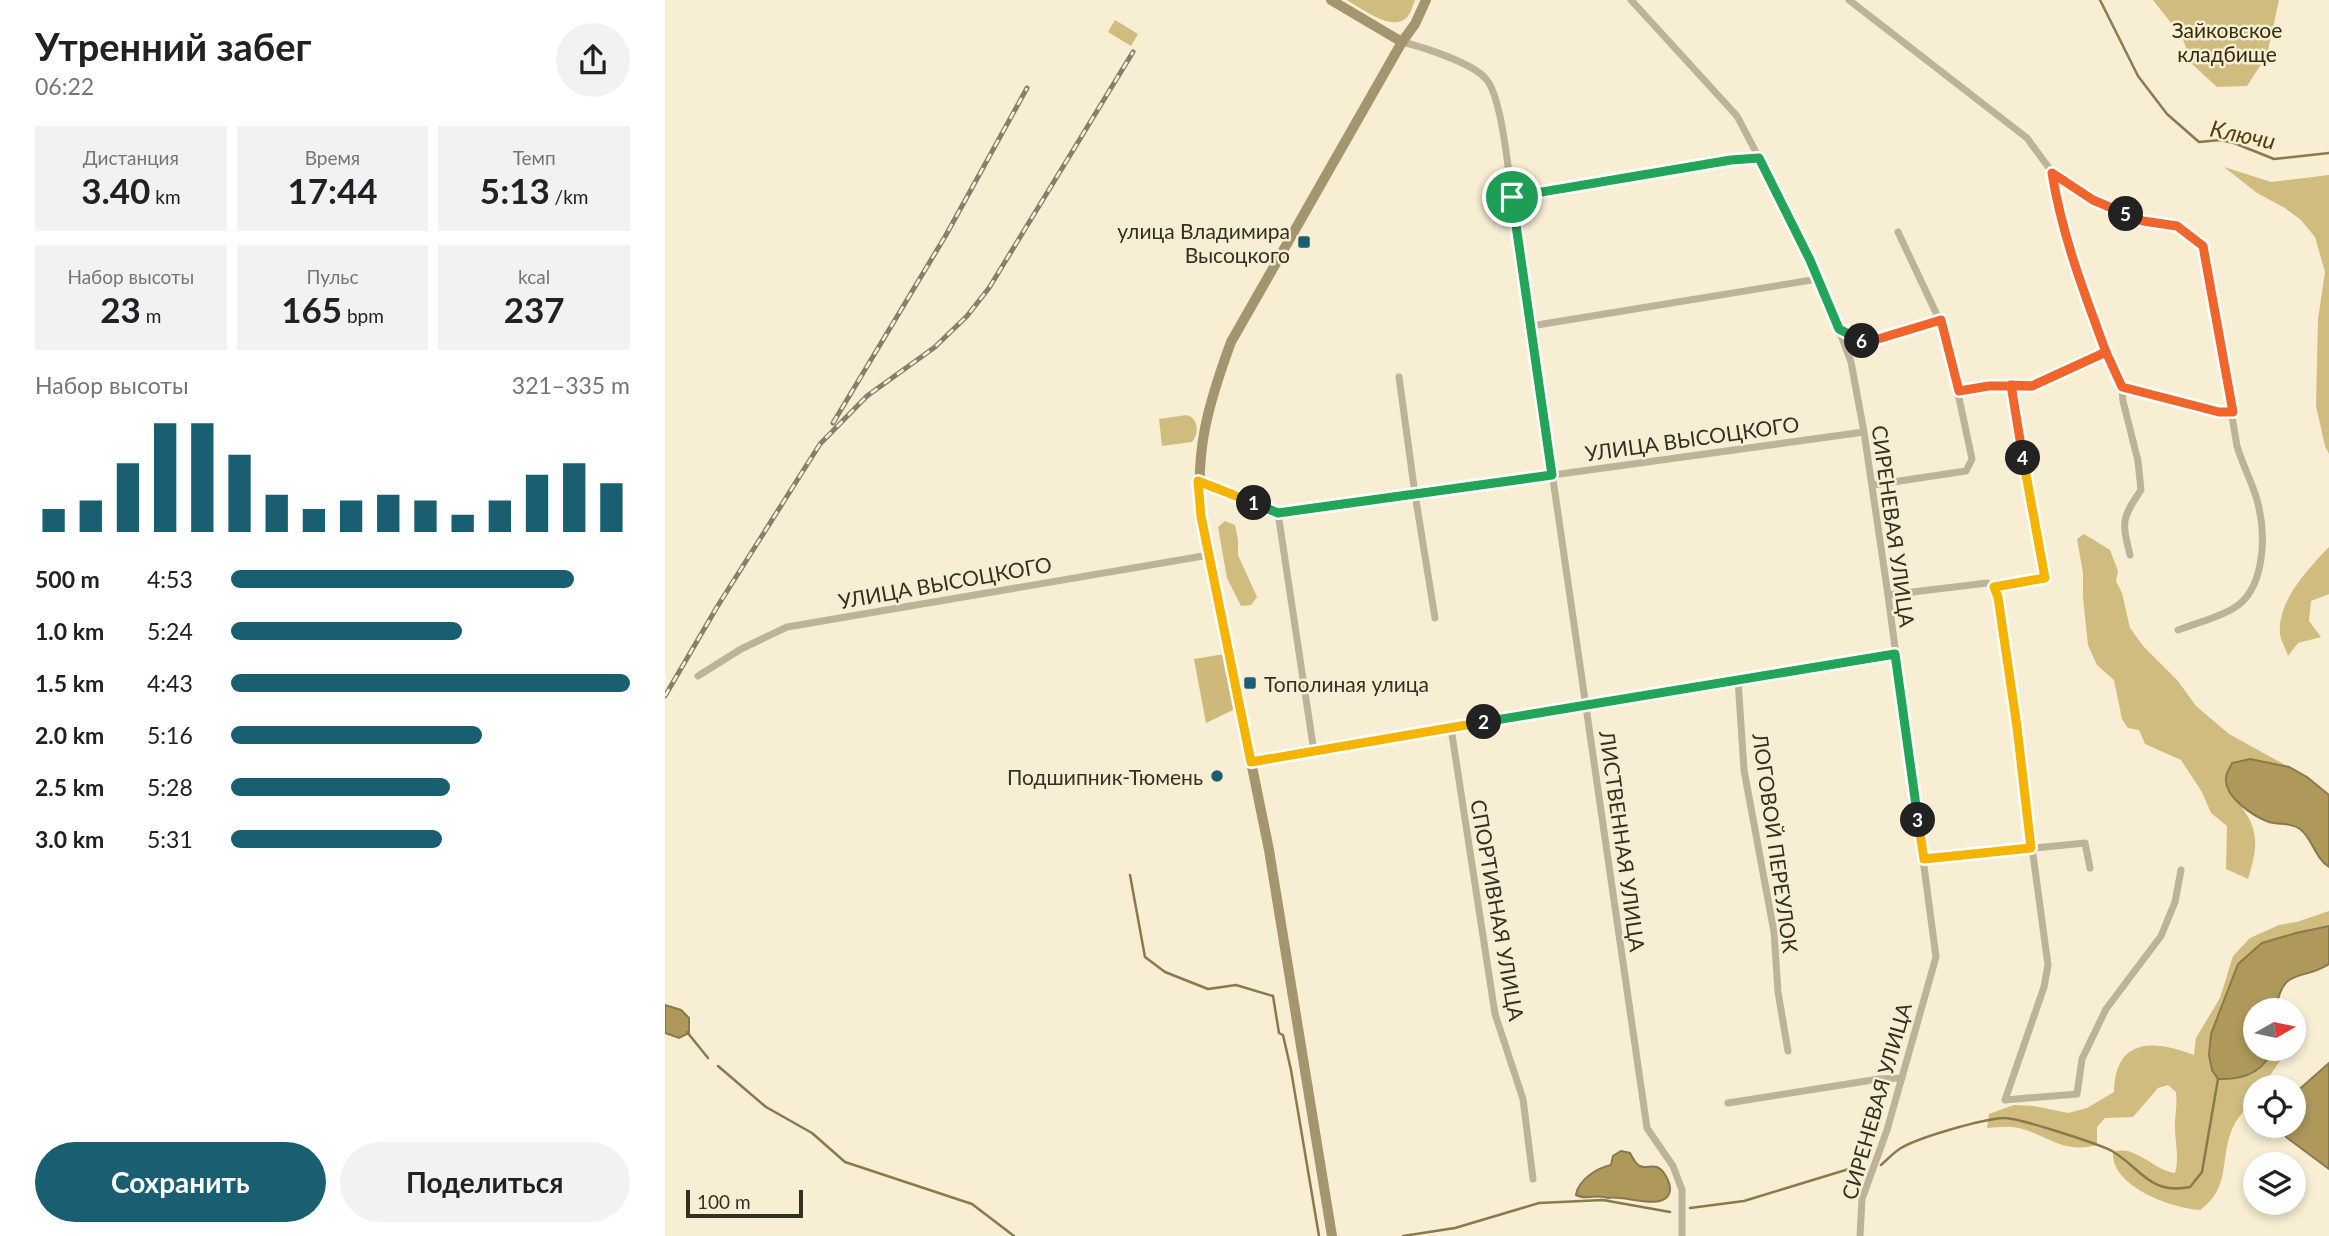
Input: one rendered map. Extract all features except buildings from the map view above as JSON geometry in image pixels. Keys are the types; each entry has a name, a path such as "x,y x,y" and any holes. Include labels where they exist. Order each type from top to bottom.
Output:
{"main road":[{"path":"1331,0 1402,42"},
{"path":"1332,1236 1292,989 1251,762 1201,516 1199,454 1212,394 1231,342 1426,0"}],"street":[{"name":"СИРЕНЕВАЯ УЛИЦА","path":"1631,0 1737,116 1818,279 1839,329 1851,362 1864,432 1936,957 1887,1130 1862,1199 1860,1236"},
{"path":"1849,0 2027,138 2052,173 2093,200 2143,221 2177,226 2203,246 2242,467 2259,506 2262,536 2260,562 2252,592 2235,608 2178,630"},
{"name":"ЛИСТВЕННАЯ УЛИЦА","path":"1402,42 1452,59 1486,79 1496,99 1647,1128 1673,1167 1682,1189 1682,1236"},
{"path":"1512,197 1718,162 1759,158"},
{"path":"2052,173 2057,203 2077,277 2122,387 2138,460 2141,490 2129,507 2123,527 2130,555"},
{"path":"1873,485 1966,471 1972,459 1959,391 1941,320 1898,232"},
{"path":"1531,326 1818,279"},
{"path":"1839,329 1866,342 1941,320"},
{"path":"1959,391 2011,385 2032,386 2106,352"},
{"path":"1399,377 1435,618"},
{"path":"1994,587 2045,578 2011,385"},
{"path":"2122,387 2219,412 2233,412"},
{"name":"УЛИЦА ВЫСОЦКОГО","path":"1198,481 1278,513 1864,432"},
{"path":"1278,513 1314,752"},
{"name":"УЛИЦА ВЫСОЦКОГО","path":"698,676 741,649 787,627 1209,555"},
{"path":"1888,595 1987,583 1994,587 1998,597 2048,965 2044,987 2004,1100 2077,1094 2082,1059 2106,1009 2161,936 2175,902 2182,870"},
{"path":"1251,762 1895,654"},
{"name":"ЛОГОВОЙ ПЕРЕУЛОК","path":"1738,680 1745,770 1774,932 1777,992 1788,1051"},
{"name":"СПОРТИВНАЯ УЛИЦА","path":"1451,728 1495,1014 1523,1099 1533,1179"},
{"path":"1924,859 2085,843 2090,868"},
{"path":"1728,1103 1879,1079 1902,1078"}],"green space":[{"path":"1347,0 1415,0 1408,16 1395,22 1377,18"},
{"name":"Зайковское кладбище","path":"2153,0 2279,0 2267,55 2247,86 2217,87 2193,65 2182,37"},
{"path":"1115,20 1138,34 1131,46 1108,32"},
{"path":"2224,167 2271,182 2329,175 2329,454 2316,406 2318,319 2325,272 2315,237 2301,220 2257,193"},
{"path":"1187,415 1194,420 1197,427 1192,442 1162,446 1159,419"},
{"path":"1225,521 1235,525 1238,555 1257,597 1251,605 1241,606 1227,578 1218,527"},
{"path":"2084,534 2110,550 2118,571 2116,581 2122,593 2130,628 2144,647 2178,681 2196,706 2229,734 2289,767 2250,759 2227,789 2254,830 2255,851 2248,879 2226,869 2227,826 2211,813 2202,792 2181,760 2145,744 2139,730 2128,728 2122,719 2114,680 2097,665 2088,645 2083,573 2077,539"},
{"path":"2329,547 2329,594 2311,601 2309,621 2321,637 2298,643 2288,656 2280,634 2283,610 2295,586"},
{"path":"2329,911 2329,926 2262,943 2238,964 2211,1034 2243,1047 2243,1061 2280,1061 2270,1075 2243,1075 2243,1113 2229,1137 2217,1191 2200,1210 2174,1205 2145,1193 2122,1176 2115,1164 2113,1152 2129,1151 2175,1173 2176,1092 2168,1085 2158,1088 2133,1117 2105,1118 2097,1127 2097,1145 2068,1146 2021,1128 1987,1128 1989,1114 2014,1105 2068,1113 2087,1108 2114,1092 2121,1061 2129,1052 2139,1047 2164,1046 2194,1055 2196,1038 2220,998 2233,956 2250,938 2279,925"}],"shaded area":[{"path":"1225,654 1235,709 1206,723 1194,659"},
{"path":"2250,759 2289,767 2307,777 2329,795 2329,867 2300,829 2262,819 2235,799 2227,785 2227,772 2232,763"},
{"path":"2329,926 2329,964 2288,981 2279,998 2243,998 2243,1061 2266,1061 2258,1069 2243,1076 2218,1079 2212,1070 2209,1055 2211,1034 2238,964 2262,943"},
{"path":"665,1005 681,1010 689,1018 689,1033 679,1038 665,1033"},
{"path":"2329,1063 2329,1169 2287,1138 2306,1138 2306,1083"},
{"path":"1621,1151 1630,1153 1640,1166 1657,1167 1662,1171 1670,1186 1668,1196 1654,1202 1576,1195 1584,1180 1594,1172 1611,1165 1613,1156"}],"waterway":[{"name":"Ключи","path":"2100,0 2138,76 2167,114 2199,142 2220,140 2234,143 2274,159 2329,153"},
{"path":"1130,875 1145,957 1165,972 1208,989 1236,985 1273,996 1279,1033 1283,1035 1291,1070 1319,1236"},
{"path":"687,1032 708,1058"},
{"path":"718,1066 766,1107 812,1133 845,1162 972,1204 1014,1236"},
{"path":"1881,1165 1898,1150 1922,1139 1967,1125 2004,1118 2040,1126 2112,1151 2155,1184 2176,1188 2190,1187 2202,1172 2218,1079"},
{"path":"1690,1208 1744,1201 1862,1165"},
{"path":"1403,1236 1455,1228 1539,1203 1603,1200 1670,1212"}],"railway":[{"path":"665,696 717,607 820,444 867,396 935,347 967,316 989,288 1133,52"},
{"path":"833,423 946,235 1027,88"}],"place":[{"name":"улица Владимира Высоцкого","path":"1304,242"},
{"name":"Тополиная улица","path":"1250,683"},
{"name":"Подшипник-Тюмень","path":"1217,776"}],"route":[{"path":"1512,197 1552,475 1278,513 1198,481 1201,516 1251,762 1895,654 1924,859 2031,848 2011,679 1998,597 1994,587 2045,578 2011,385 2032,386 2106,352 2122,387 2219,412 2233,412 2203,246 2177,226 2143,221 2093,200 2052,173 2057,203 2077,277 2106,352 2032,386 2011,385 1989,386 1959,391 1941,320 1866,342 1839,329 1810,260 1759,158 1731,160 1512,197"}]}
